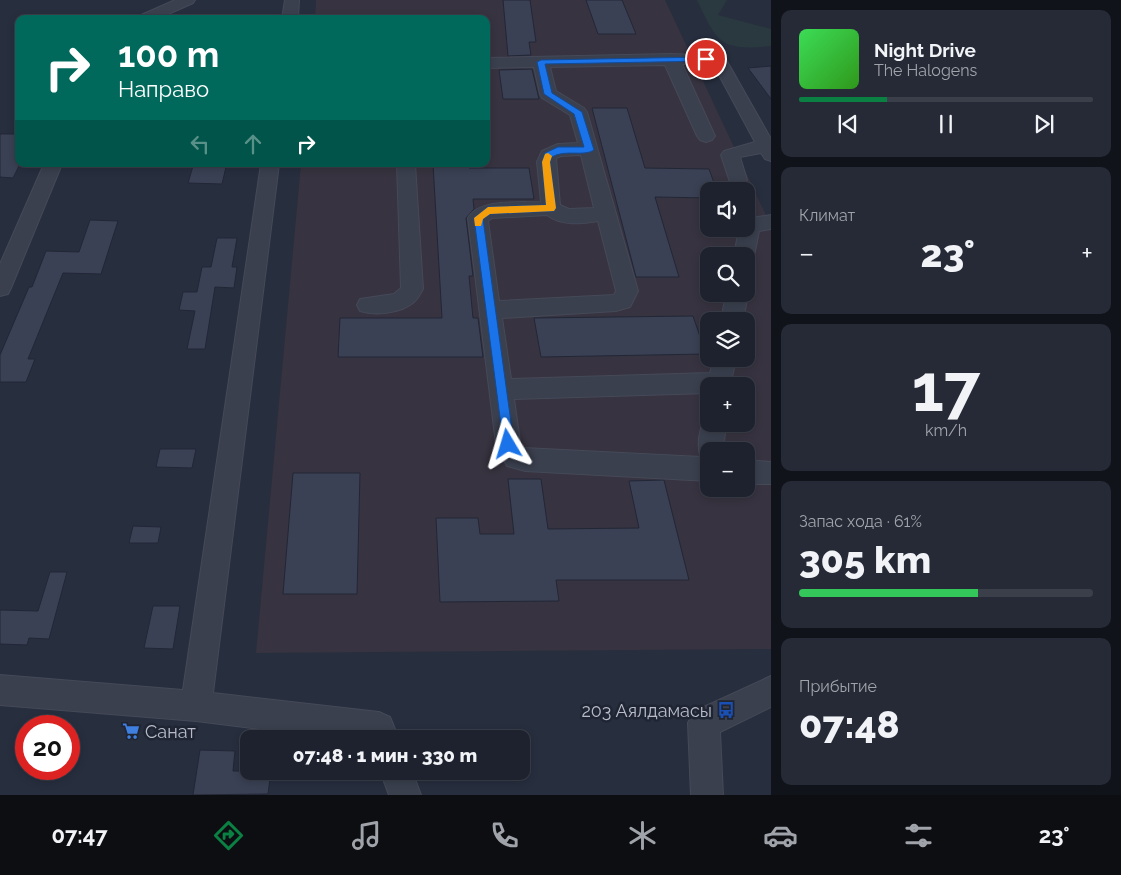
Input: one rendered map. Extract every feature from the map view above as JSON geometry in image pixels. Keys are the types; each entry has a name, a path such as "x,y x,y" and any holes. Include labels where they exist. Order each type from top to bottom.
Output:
{"street":[{"path":"153,15 188,0"},
{"path":"290,15 292,0"},
{"path":"490,63 718,59 769,150 732,153 730,156 738,180"},
{"path":"671,60 706,136"},
{"path":"491,310 622,301 627,290 578,112 548,94 541,62"},
{"path":"589,150 558,150 548,155 546,162 551,208 557,214 565,215 605,213"},
{"path":"0,288 52,167"},
{"path":"196,706 270,167"},
{"path":"368,304 401,302 409,296 412,289 406,167"},
{"path":"551,208 488,210 478,218 508,444 516,458 700,468"},
{"path":"746,247 750,224 771,222"},
{"path":"502,388 700,384"},
{"path":"0,690 196,706 378,728 379,730"},
{"path":"707,795 704,722 771,691"},
{"path":"399,780 405,795"}],"shaded area":[{"path":"316,0 665,0 750,182 700,182 700,237 755,237 755,192 771,226 771,649 256,653 301,167 490,167 490,15 315,15"},
{"path":"697,0 727,0 718,15 771,29 771,46 741,47 723,41 710,26"}],"building":[{"path":"503,0 530,0 536,42 529,42 531,55 508,56"},
{"path":"586,0 622,0 636,34 598,34"},
{"path":"771,66 771,99 748,68"},
{"path":"532,69 539,99 503,99 499,70"},
{"path":"592,108 627,108 645,168 709,169 714,182 700,182 700,198 655,197 679,277 636,277"},
{"path":"0,134 15,134 15,167 18,167 13,178 0,177"},
{"path":"193,167 226,167 222,184 188,183"},
{"path":"433,167 529,168 534,199 473,199 474,209 466,218 473,276 469,276 473,318 478,318 483,357 338,357 340,318 442,318"},
{"path":"90,220 118,221 101,274 63,273 28,359 35,359 26,382 0,382 0,355 29,287 32,287 46,251 79,252"},
{"path":"217,238 237,238 232,267 237,267 234,288 215,287 205,349 187,349 195,311 179,310 183,292 197,292 202,267 211,267"},
{"path":"693,316 700,336 700,354 541,357 534,318"},
{"path":"160,449 196,449 192,468 156,467"},
{"path":"293,473 360,473 357,594 283,594"},
{"path":"508,479 541,479 548,529 639,528 629,481 664,480 689,580 556,580 559,601 440,602 436,518 478,518 480,534 514,534"},
{"path":"133,526 161,527 158,543 129,543"},
{"path":"50,572 67,572 49,639 29,638 27,645 0,644 0,610 38,611"},
{"path":"153,606 180,606 173,649 144,648"},
{"path":"200,750 235,751 233,771 240,771 240,780 270,780 268,794 193,795"}],"slow traffic":[{"path":"478,224 478,218 488,210 551,208 546,162 548,156"}],"place":[{"name":"203 Аялдамасы","path":"726,710"},
{"name":"Санат","path":"131,731"}],"route":[{"path":"508,444 478,218 488,210 551,208 546,162 548,155 552,151 558,150 589,150 576,109 548,94 541,62 706,59"}]}
